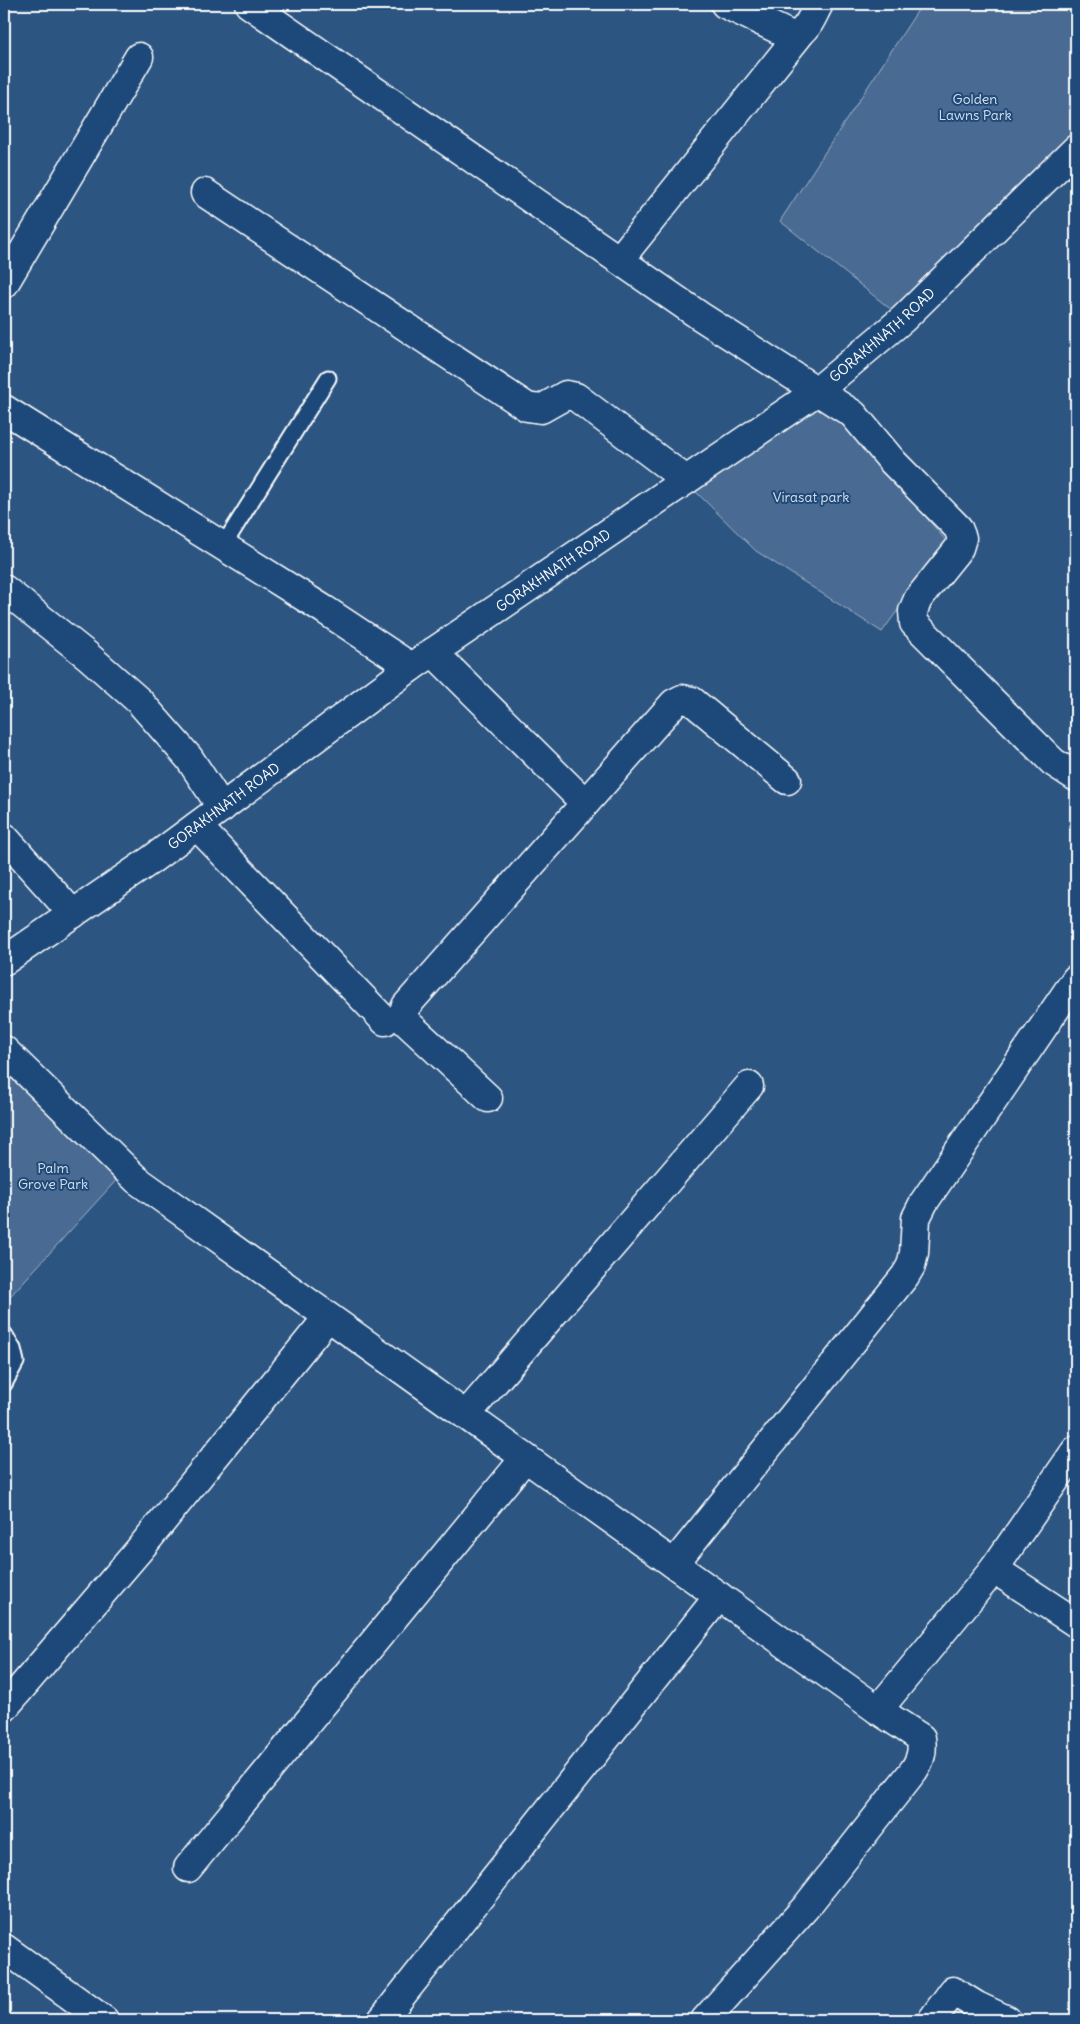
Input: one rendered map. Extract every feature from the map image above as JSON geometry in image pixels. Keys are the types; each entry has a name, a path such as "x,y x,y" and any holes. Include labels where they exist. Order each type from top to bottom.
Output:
{"street":[{"path":"249,4 700,316 816,392 854,414 893,462 958,528 962,538 959,548 918,599 913,611 914,623 1053,762 1076,777"},
{"path":"726,4 792,36 799,35"},
{"path":"619,260 805,29 819,4"},
{"path":"4,284 139,58"},
{"name":"GORAKHNATH ROAD","path":"4,961 222,808 411,667 816,392 904,319 1076,149"},
{"path":"205,193 528,407 541,409 566,395 576,397 686,480"},
{"path":"4,410 223,546 411,667"},
{"path":"4,590 88,656 139,701 189,758 222,808"},
{"path":"433,652 585,803"},
{"path":"488,1098 405,1021 403,1013 406,1006 674,702 682,699 692,701 787,780"},
{"path":"197,826 385,1021"},
{"path":"4,837 73,914"},
{"path":"674,1564 905,1276 911,1266 914,1253 916,1218 924,1202 1076,979"},
{"path":"4,1050 138,1180 878,1710 921,1738 920,1760 914,1770 806,1907 705,2020"},
{"path":"466,1415 749,1086"},
{"path":"4,1708 139,1550 328,1317"},
{"path":"878,1710 994,1569 1076,1450"},
{"path":"188,1868 525,1458"},
{"path":"994,1569 1076,1623"},
{"path":"382,2020 719,1596"},
{"path":"4,1948 104,2020"},
{"path":"932,2020 953,1991 977,2006 1007,2020"}],"lane":[{"path":"223,546 328,378"},
{"path":"4,1334 13,1349 16,1362 4,1384"}],"green space":[{"name":"Golden Lawns Park","path":"922,4 1076,4 1076,149 903,319 780,221"},
{"name":"Virasat park","path":"814,403 847,423 947,542 882,632 756,551 693,489"},
{"name":"Palm Grove Park","path":"4,1058 121,1175 4,1303"}]}
